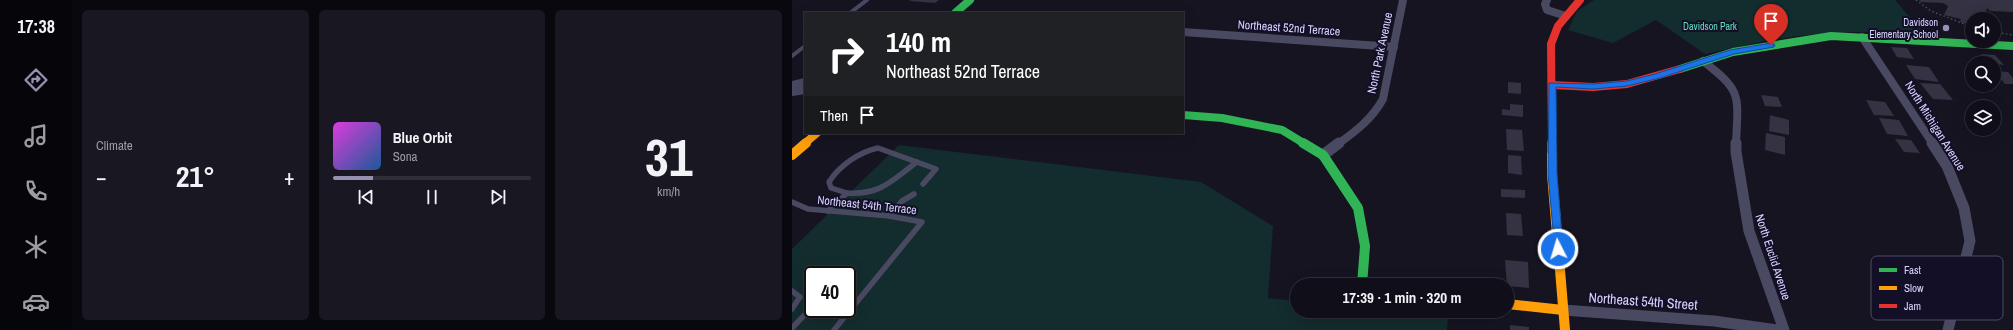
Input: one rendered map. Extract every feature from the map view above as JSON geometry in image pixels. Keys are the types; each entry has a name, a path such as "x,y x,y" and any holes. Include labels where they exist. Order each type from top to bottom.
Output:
{"street":[{"path":"956,12 970,0"},
{"name":"North Park Avenue","path":"1323,155 1365,124 1379,108 1383,99 1403,0"},
{"path":"1547,0 1545,4 1547,10 1554,14 1566,16"},
{"path":"1564,330 1552,174 1551,44 1558,26 1576,0"},
{"name":"Northeast 52nd Terrace","path":"1184,32 1394,47"},
{"path":"1552,85 1593,87 1627,84 1658,76 1733,52 1831,36 2012,47"},
{"name":"North Michigan Avenue","path":"1862,37 1946,166 1956,184 1964,208 1970,241 1966,256"},
{"name":"North Euclid Avenue","path":"1703,61 1729,82 1736,94 1738,103 1736,152 1749,231 1784,330"},
{"path":"792,85 804,82"},
{"path":"792,92 804,90"},
{"path":"1184,115 1222,118 1282,130 1323,155 1358,208 1361,215 1366,245 1363,278"},
{"path":"792,155 816,134"},
{"name":"Northeast 54th Street","path":"1514,305 1645,318 1714,321 1777,330"},
{"name":"North Michigan Avenue","path":"1948,330 1950,320"}],"lane":[{"path":"851,12 868,0"},
{"path":"792,56 804,47"},
{"path":"917,162 880,189 863,194 831,188 830,182 836,172 868,150 878,148 917,162 936,169 923,184"},
{"path":"828,211 847,192"},
{"path":"889,216 902,200 914,194"},
{"name":"Northeast 54th Terrace","path":"792,202 808,209 889,216 922,222 834,330"},
{"path":"792,291 800,297 792,309"},
{"path":"792,328 804,315"}],"path":[{"path":"1916,0 1931,12 1965,24"},
{"path":"2001,33 2013,35"}],"green space":[{"name":"Davidson Park","path":"1594,0 1895,0 1927,37 1868,32 1839,32 1762,42 1705,54 1656,20 1613,43 1568,30 1577,11"},
{"path":"899,145 1201,182 1273,226 1268,298 1290,300 1290,318 1448,318 1447,330 792,330 792,249"}],"building":[{"path":"939,0 935,3 909,1"},
{"path":"1919,0 2013,0 2013,12 1990,11 1987,8 1986,12 1965,12 1965,23 1960,22 1961,19 1944,15 1948,6 1943,3 1921,2"},
{"path":"1891,47 1907,48 1914,59 1897,57"},
{"path":"1981,54 1996,56 1983,56"},
{"path":"1906,65 1929,67 1939,82 1915,79"},
{"path":"2001,72 2008,72 2013,78 2013,84 2005,84 2001,79"},
{"path":"1508,82 1521,83 1521,94 1508,93"},
{"path":"1920,83 1940,84 1953,100 1933,99"},
{"path":"1761,95 1778,97 1782,107 1765,106"},
{"path":"1866,100 1885,102 1894,116 1874,115"},
{"path":"1510,104 1523,105 1523,117 1502,115 1502,109 1510,110"},
{"path":"1770,115 1789,120 1789,135 1769,131"},
{"path":"1879,118 1899,120 1908,136 1887,134"},
{"path":"1506,129 1522,130 1524,151 1507,150"},
{"path":"1766,133 1785,137 1785,155 1765,150"},
{"path":"1895,139 1911,140 1920,153 1904,152"},
{"path":"1508,155 1521,156 1522,175 1508,173"},
{"path":"1501,189 1525,190 1525,198 1501,197"},
{"path":"1506,213 1521,214 1523,236 1507,235"},
{"path":"1505,260 1528,262 1529,288 1514,287 1514,278 1506,278"},
{"path":"1510,325 1529,327 1529,330 1510,330"}],"traffic: fast":[{"path":"956,12 970,0"},
{"path":"1680,69 1733,52 1831,36 2013,46"},
{"path":"1184,115 1222,118 1282,130 1323,155 1358,208 1365,246 1363,278"}],"traffic: slow":[{"path":"792,155 816,134"},
{"path":"1552,151 1552,174 1565,330"},
{"path":"1514,305 1563,310"}],"traffic: jam":[{"path":"1552,151 1551,44 1558,26 1580,0"},
{"path":"1552,85 1593,87 1627,84 1680,69"}],"place":[{"name":"Davidson Elementary School","path":"1946,28"}],"route":[{"path":"1558,249 1552,174 1552,85 1593,87 1627,84 1658,76 1733,52 1771,45"}]}
